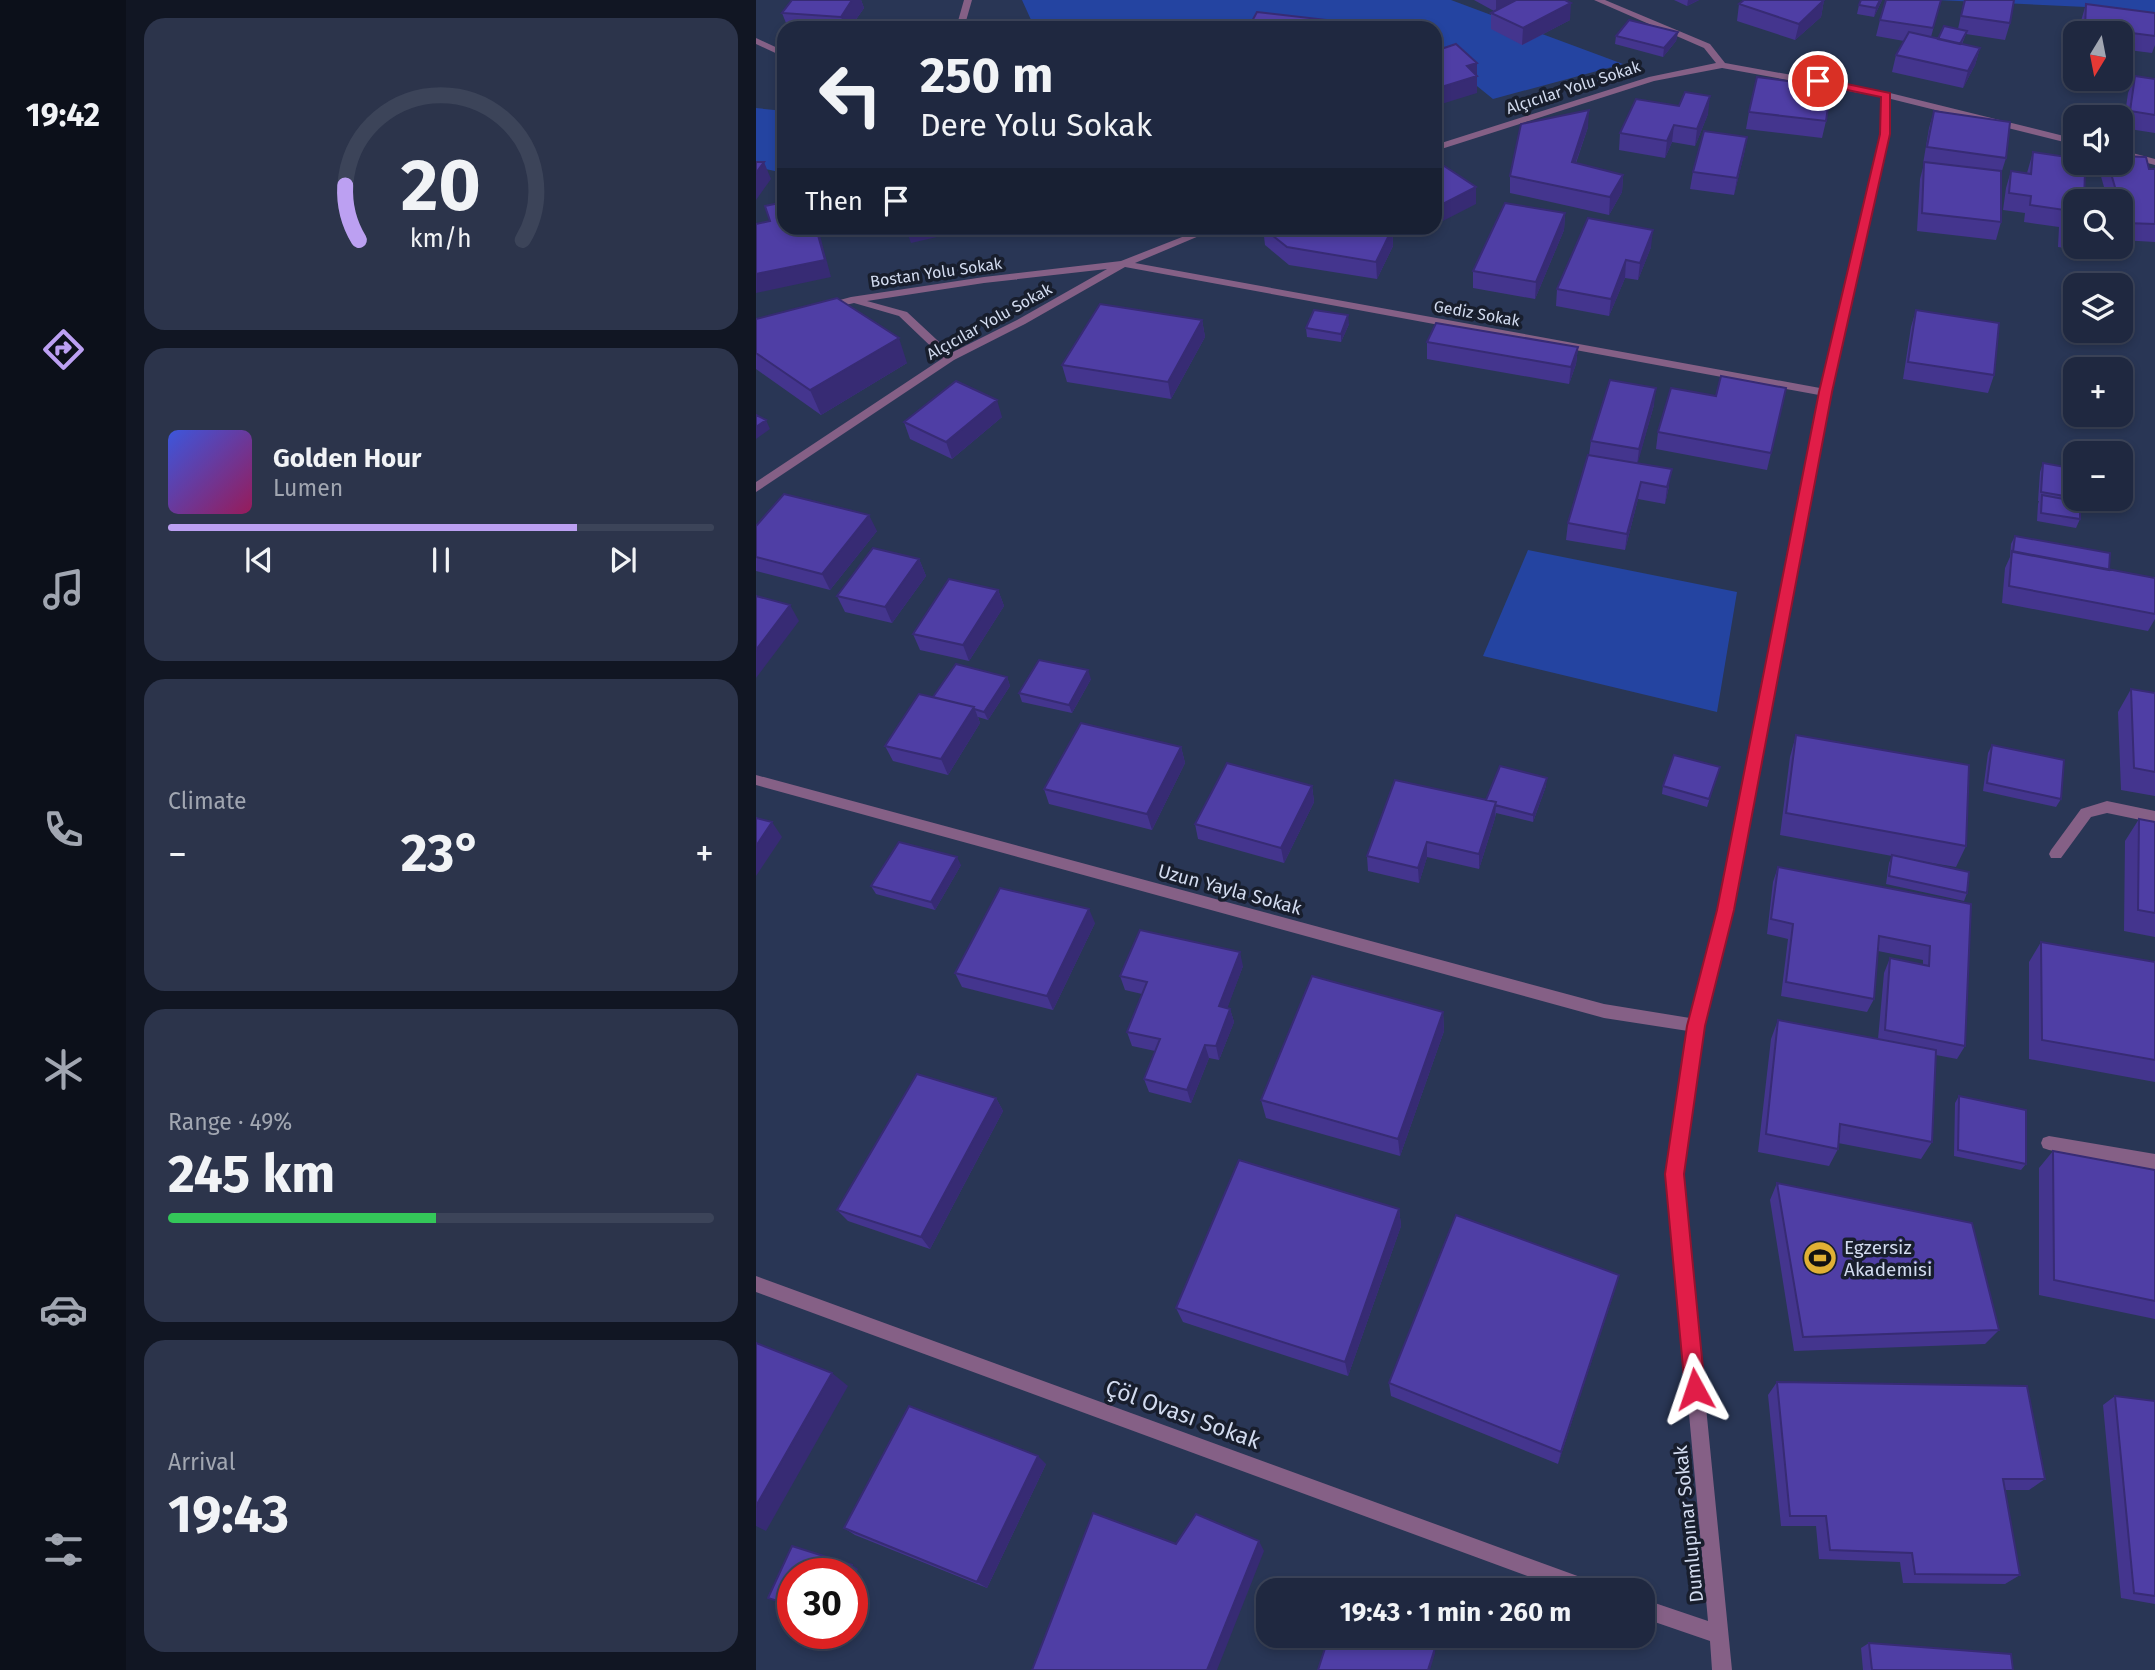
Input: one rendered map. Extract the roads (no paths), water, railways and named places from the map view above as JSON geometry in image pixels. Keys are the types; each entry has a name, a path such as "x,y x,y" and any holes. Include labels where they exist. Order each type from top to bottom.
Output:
{"street":[{"path":"962,21 968,0"},
{"path":"1598,0 1707,46 1722,65 1886,95 2063,139"},
{"path":"756,41 777,51"},
{"name":"Alçıcılar Yolu Sokak","path":"1442,146 1652,79 1722,65"},
{"name":"Dumlupınar Sokak","path":"1722,1670 1675,1174 1696,1026 1725,910 1825,392 1885,134 1886,95"},
{"path":"2133,156 2155,162"},
{"name":"Alçıcılar Yolu Sokak","path":"756,488 950,358 1021,322 1123,264 1196,235"},
{"name":"Gediz Sokak","path":"1123,264 1825,392"},
{"name":"Bostan Yolu Sokak","path":"810,311 851,300 984,280 1123,264"},
{"path":"851,300 903,314 950,358"},
{"name":"Uzun Yayla Sokak","path":"756,780 1604,1011 1696,1026"},
{"path":"2056,854 2085,813 2107,807 2155,817"},
{"path":"2049,1143 2155,1162"},
{"name":"Çöl Ovası Sokak","path":"756,1284 1559,1578"},
{"path":"1655,1612 1718,1634"}],"place":[{"name":"Egzersiz Akademisi","path":"1820,1258"}]}
